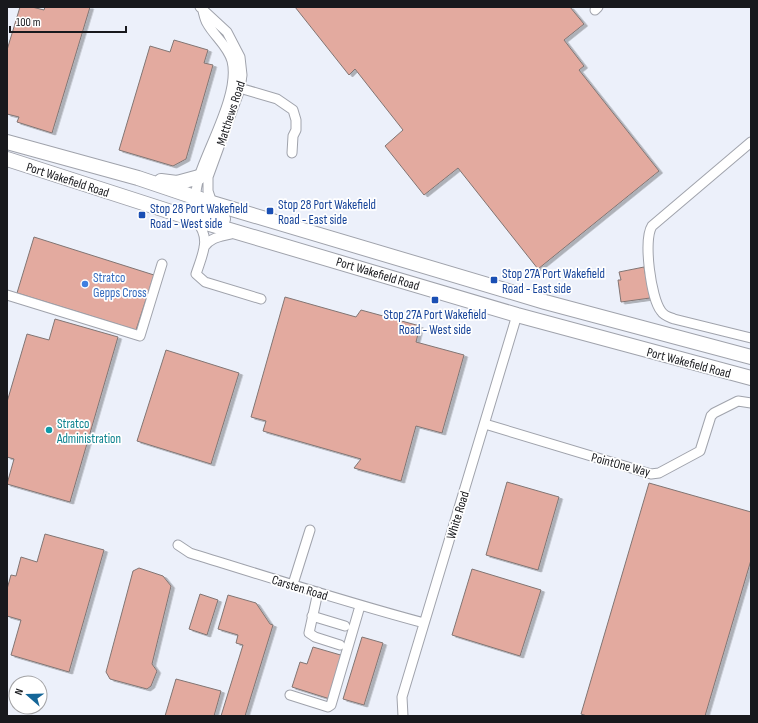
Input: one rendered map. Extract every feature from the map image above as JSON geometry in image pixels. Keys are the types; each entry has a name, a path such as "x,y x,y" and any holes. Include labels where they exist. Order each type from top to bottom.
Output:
{"highway":[{"name":"Port Wakefield Road","path":"7,142 138,178 195,198 545,302 751,357"},
{"path":"7,150 60,156"},
{"name":"Port Wakefield Road","path":"7,159 196,220 517,315 751,378"},
{"path":"7,169 28,166"},
{"path":"138,178 173,183 199,177"},
{"path":"195,198 195,204 198,210 242,226 252,236"},
{"path":"490,286 512,300 515,305 517,315 545,302"}],"street":[{"name":"Matthews Road","path":"202,9 207,23 232,61 236,88 208,177 208,191 212,203"},
{"name":"Matthews Road","path":"195,198 199,177 228,104 236,88"},
{"path":"236,88 277,99 293,110 296,120 296,130 293,136 292,153"},
{"path":"751,142 652,226 648,234 648,249 652,283 661,313 674,319 751,338"},
{"path":"196,220 203,229 205,237 204,247 196,274 205,282 261,299"},
{"path":"204,247 208,242 216,237 237,231"},
{"path":"7,295 140,336 162,264"},
{"name":"White Road","path":"403,716 402,697 517,315"},
{"name":"PointOne Way","path":"484,424 651,474 659,473 700,451 711,416 714,413 738,401 751,403"},
{"path":"293,584 310,530"},
{"name":"Carsten Road","path":"178,545 190,553 360,606 424,623"},
{"path":"318,592 309,633 315,637 340,645"},
{"path":"290,695 328,707 331,705 360,606"},
{"path":"312,616 345,626"}],"building":[{"path":"20,7 32,7 44,10 45,7 90,7 52,133 17,122 19,117 7,114 7,50"},
{"path":"295,7 570,7 584,24 564,40 584,66 579,70 659,171 538,269 458,168 424,195 385,146 403,130 355,69 349,75"},
{"path":"174,40 208,50 204,63 213,65 186,159 173,166 119,150 150,46 170,52"},
{"name":"Stratco Gepps Cross","path":"34,237 154,275 136,330 17,293"},
{"path":"644,267 650,298 621,302 618,280 621,280 619,272"},
{"path":"285,297 356,317 361,310 420,326 416,342 464,355 442,433 416,426 401,481 354,468 361,459 263,431 266,421 251,417"},
{"name":"Stratco Administration","path":"55,319 118,337 70,502 7,484 14,459 7,457 7,402 27,334 49,340"},
{"path":"166,350 239,373 211,464 137,441"},
{"path":"507,482 559,497 538,570 486,555"},
{"path":"649,483 751,512 751,560 705,716 587,716 581,714"},
{"path":"45,534 104,550 69,672 11,655 21,620 7,616 7,589 11,575 16,576 21,557 37,562"},
{"path":"139,568 163,576 171,586 152,664 157,671 151,686 147,689 110,679 106,672 133,571"},
{"path":"472,569 541,590 520,656 452,635"},
{"path":"200,594 218,600 207,635 189,629"},
{"path":"228,595 256,603 270,624 273,625 245,716 221,716 243,645 236,643 238,635 218,629"},
{"path":"362,637 383,643 364,705 343,699"},
{"path":"313,647 344,656 330,699 292,687 300,662 307,664"},
{"path":"176,679 221,691 214,716 165,716"}],"place":[{"name":"Stop 28 Port Wakefield Road - East side","path":"270,211"},
{"name":"Stop 28 Port Wakefield Road - West side","path":"142,215"},
{"name":"Stop 27A Port Wakefield Road - East side","path":"494,280"},
{"name":"Stratco Gepps Cross","path":"85,284"},
{"name":"Stop 27A Port Wakefield Road - West side","path":"435,300"},
{"name":"Stratco Administration","path":"49,430"}]}
